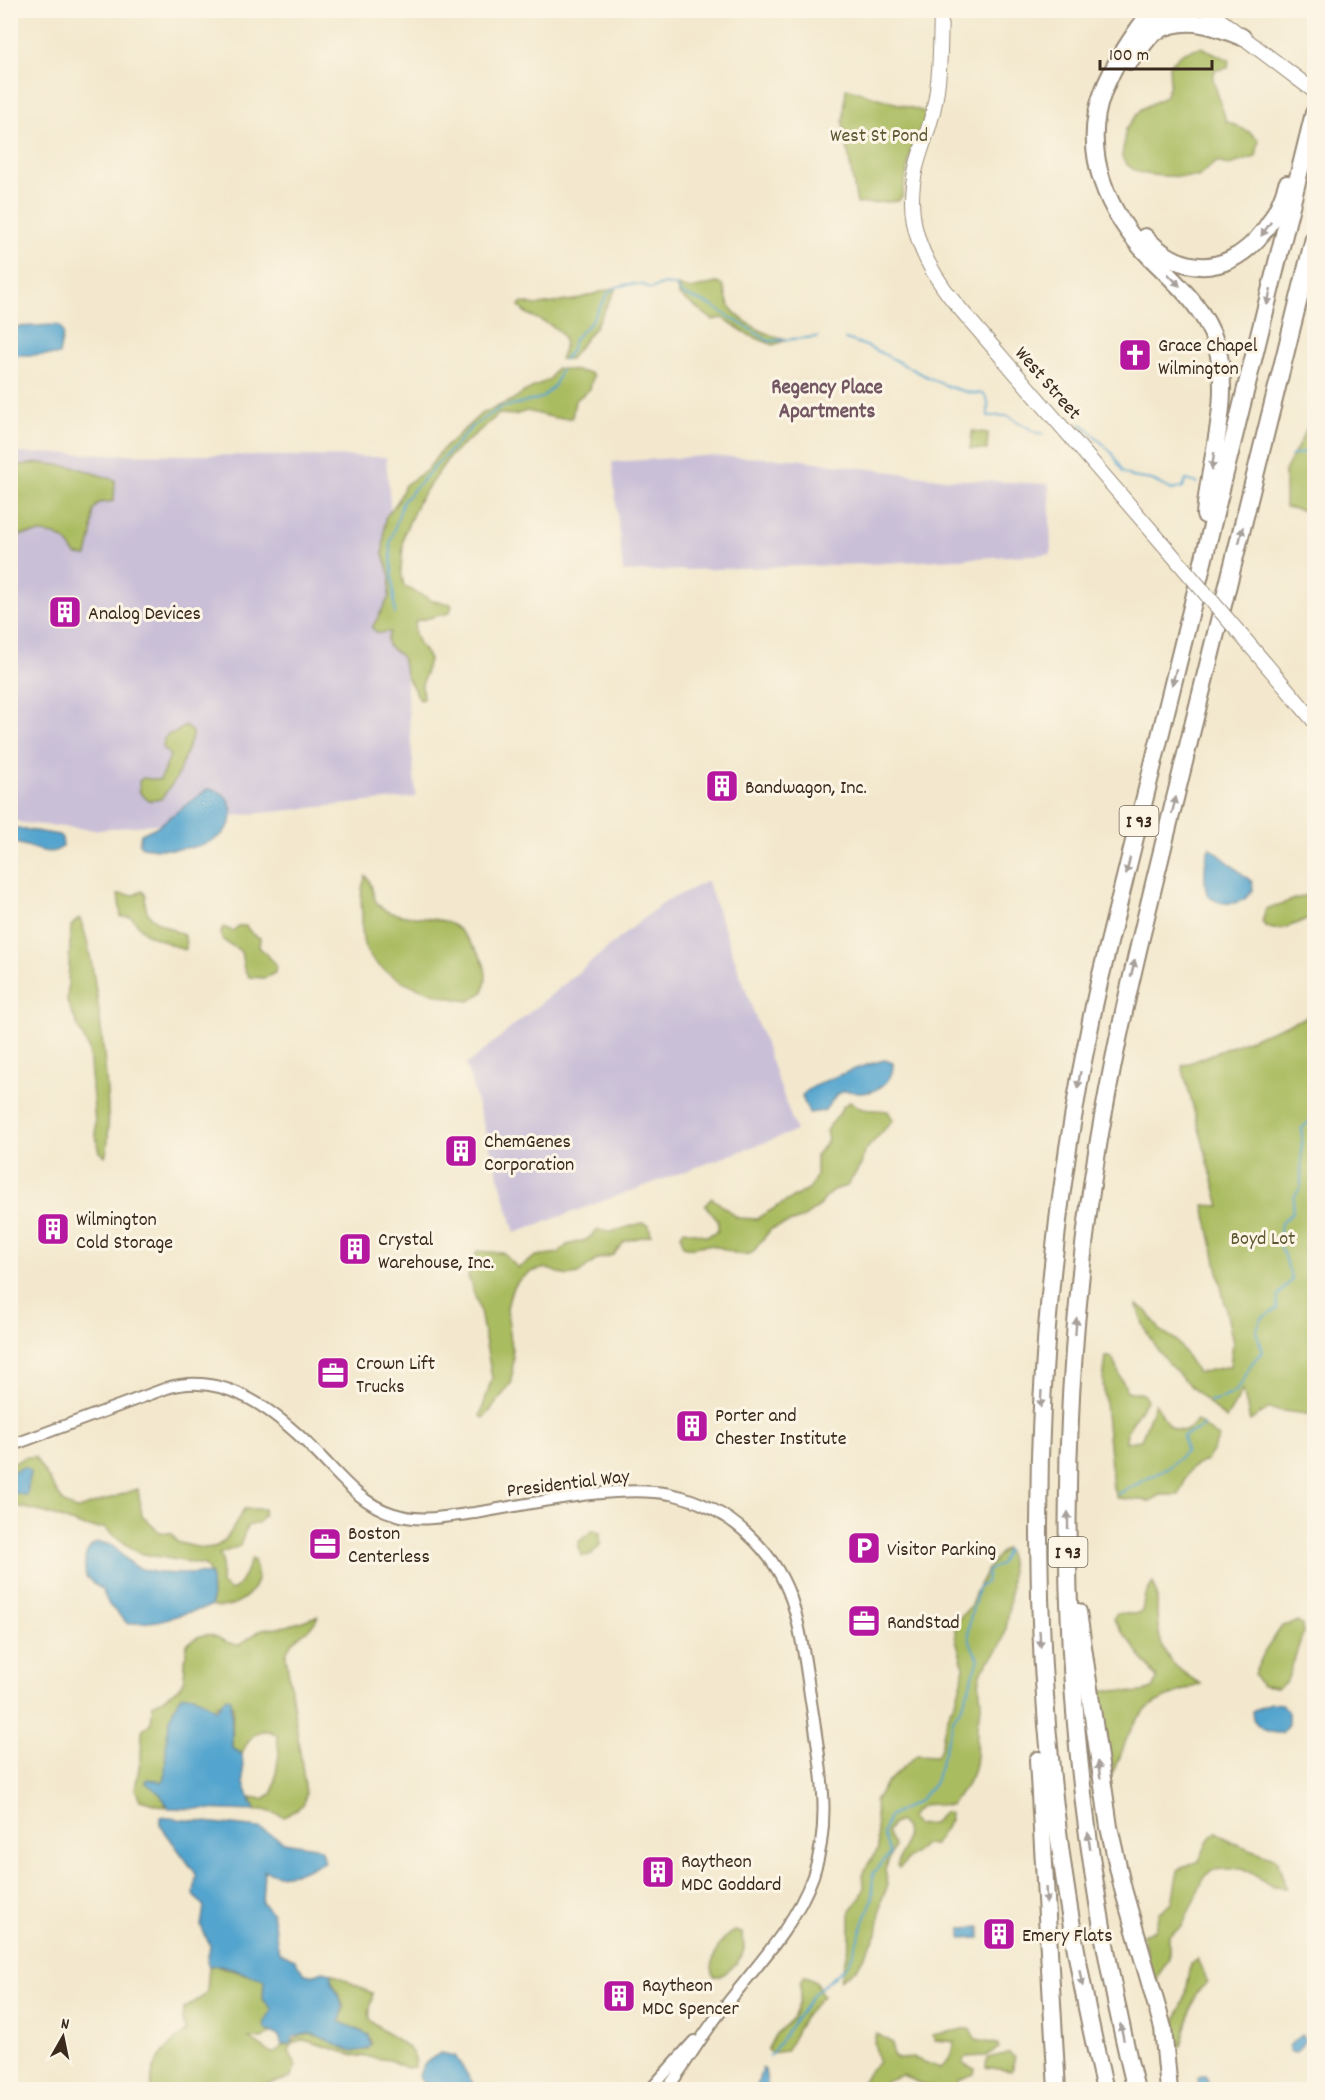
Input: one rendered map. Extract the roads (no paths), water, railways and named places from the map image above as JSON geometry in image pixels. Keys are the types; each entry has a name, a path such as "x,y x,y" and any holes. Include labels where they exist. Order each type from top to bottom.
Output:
{"highway":[{"path":"1137,10 1120,57 1105,87 1098,111 1096,148 1101,181 1111,206 1129,234 1184,291 1202,314 1213,336 1221,365 1222,391 1206,506 1202,567"},
{"path":"1120,57 1152,10"},
{"path":"1171,10 1130,60 1116,89 1108,113 1106,144 1109,173 1122,205 1142,233 1168,257 1196,265 1214,265 1235,258 1255,244 1277,211 1290,172 1314,115"},
{"path":"1153,33 1168,26 1189,22 1210,25 1242,37"},
{"name":"I 93","path":"1105,2090 1083,1988 1064,1882 1043,1690 1038,1580 1039,1443 1047,1307 1075,1099 1099,983 1314,115"},
{"name":"I 93","path":"1136,2090 1108,1965 1087,1832 1074,1707 1068,1564 1070,1398 1077,1311 1090,1195 1111,1071 1134,965 1314,238"},
{"path":"1068,1564 1080,1619 1089,1703 1109,1827 1134,1930 1162,2028 1169,2090"},
{"path":"1043,1690 1038,1758 1058,2090"}],"main road":[{"name":"West Street","path":"941,10 937,93 915,170 911,198 914,229 921,252 938,281 955,303 1314,721"},
{"path":"1207,10 1314,92"}],"street":[{"name":"Presidential Way","path":"10,1446 168,1388 186,1383 207,1383 233,1390 265,1409 304,1440 362,1498 400,1516 429,1519 606,1494 643,1491 674,1495 699,1503 740,1527 774,1564 794,1607 821,1772 825,1820 819,1858 802,1901 775,1943 713,2022 666,2090"},
{"name":"Presidential Way","path":"650,2090 713,2022"}],"water":[{"path":"60,326 63,334 59,355 11,355 11,331 14,327"},
{"path":"207,789 223,794 231,807 230,822 220,836 203,845 182,849 142,847 139,843 141,834 158,826"},
{"path":"11,827 59,835 63,846 51,852 11,843"},
{"path":"1210,847 1252,882 1253,890 1244,899 1226,903 1208,896 1205,871 1206,857"},
{"path":"885,1060 893,1063 893,1070 891,1076 878,1089 857,1093 841,1092 824,1111 809,1113 802,1097 806,1092 839,1075"},
{"path":"24,1467 30,1471 27,1496 11,1492 11,1472"},
{"path":"96,1543 108,1544 130,1563 144,1570 163,1573 211,1574 212,1606 158,1621 128,1624 109,1605 102,1590 86,1577 87,1553"},
{"path":"183,1695 193,1695 216,1710 226,1697 231,1699 232,1748 242,1754 244,1784 255,1811 169,1808 160,1794 146,1783 147,1779 162,1782 165,1778 169,1723 172,1712"},
{"path":"1270,1703 1281,1704 1288,1710 1288,1724 1282,1733 1265,1730 1253,1719 1252,1711"},
{"path":"160,1817 259,1828 284,1842 315,1847 322,1851 325,1862 296,1873 278,1875 264,1870 262,1903 272,1913 279,1952 295,1959 300,1969 306,1974 313,1975 323,1971 331,1973 331,1979 342,2005 340,2022 369,2035 371,2046 364,2050 349,2050 310,2034 293,2037 290,2044 282,2045 279,2036 266,2030 264,2024 272,2009 263,1999 264,1980 221,1965 209,1966 207,1962 210,1946 201,1926 204,1907 194,1895 196,1874 160,1825"},
{"path":"980,1927 980,1938 961,1939 961,1928"},
{"path":"1301,2035 1306,2040 1296,2053 1290,2052 1289,2045"},
{"path":"441,2053 455,2056 477,2089 445,2090 430,2087 424,2083 419,2077 424,2065"},
{"path":"762,2068 765,2070 768,2089 756,2089"},
{"path":"1206,2075 1210,2089 1199,2089 1198,2077"}],"waterway":[{"path":"564,360 572,348 574,339 590,323 609,292 629,284 644,285 650,289 665,284 676,286 682,294 712,306 769,341 818,337"},
{"path":"845,339 880,352 950,387 984,394 988,402 988,416 1008,416 1037,433 1043,434"},
{"path":"395,614 390,543 403,501 472,427 500,408 542,398 555,385 561,369"},
{"path":"1080,424 1086,427 1113,454 1123,472 1132,477 1152,480 1172,490 1183,487 1186,480 1197,483"},
{"path":"1291,456 1314,449"},
{"path":"1210,1401 1233,1393 1243,1381 1255,1359 1263,1352 1256,1331 1262,1318 1277,1309 1278,1296 1292,1279 1279,1242 1281,1223 1292,1213 1294,1197 1301,1187 1302,1128 1314,1118"},
{"path":"1118,1494 1168,1468 1186,1451 1183,1436 1203,1425"},
{"path":"770,2056 815,1992 849,1964 872,1900 873,1873 890,1854 883,1833 889,1817 920,1800 935,1782 954,1718 964,1702 979,1659 973,1649 969,1631 978,1588 986,1582 988,1571 1000,1564 1007,1550"}],"place":[{"name":"Grace Chapel Wilmington","path":"1135,355"},
{"name":"Analog Devices","path":"65,612"},
{"name":"Bandwagon, Inc.","path":"722,786"},
{"name":"ChemGenes Corporation","path":"461,1151"},
{"name":"Wilmington Cold Storage","path":"53,1229"},
{"name":"Crystal Warehouse, Inc.","path":"355,1249"},
{"name":"Crown Lift Trucks","path":"333,1373"},
{"name":"Porter and Chester Institute","path":"692,1426"},
{"name":"Boston Centerless","path":"325,1544"},
{"name":"Visitor Parking","path":"864,1548"},
{"name":"RandStad","path":"864,1621"},
{"name":"Raytheon MDC Goddard","path":"658,1872"},
{"name":"Emery Flats","path":"999,1934"},
{"name":"Raytheon MDC Spencer","path":"619,1996"}],"district":[{"name":"Regency Place Apartments","path":"827,398"}],"park label":[{"name":"West St Pond","path":"879,134"},
{"name":"Boyd Lot","path":"1263,1237"}]}
